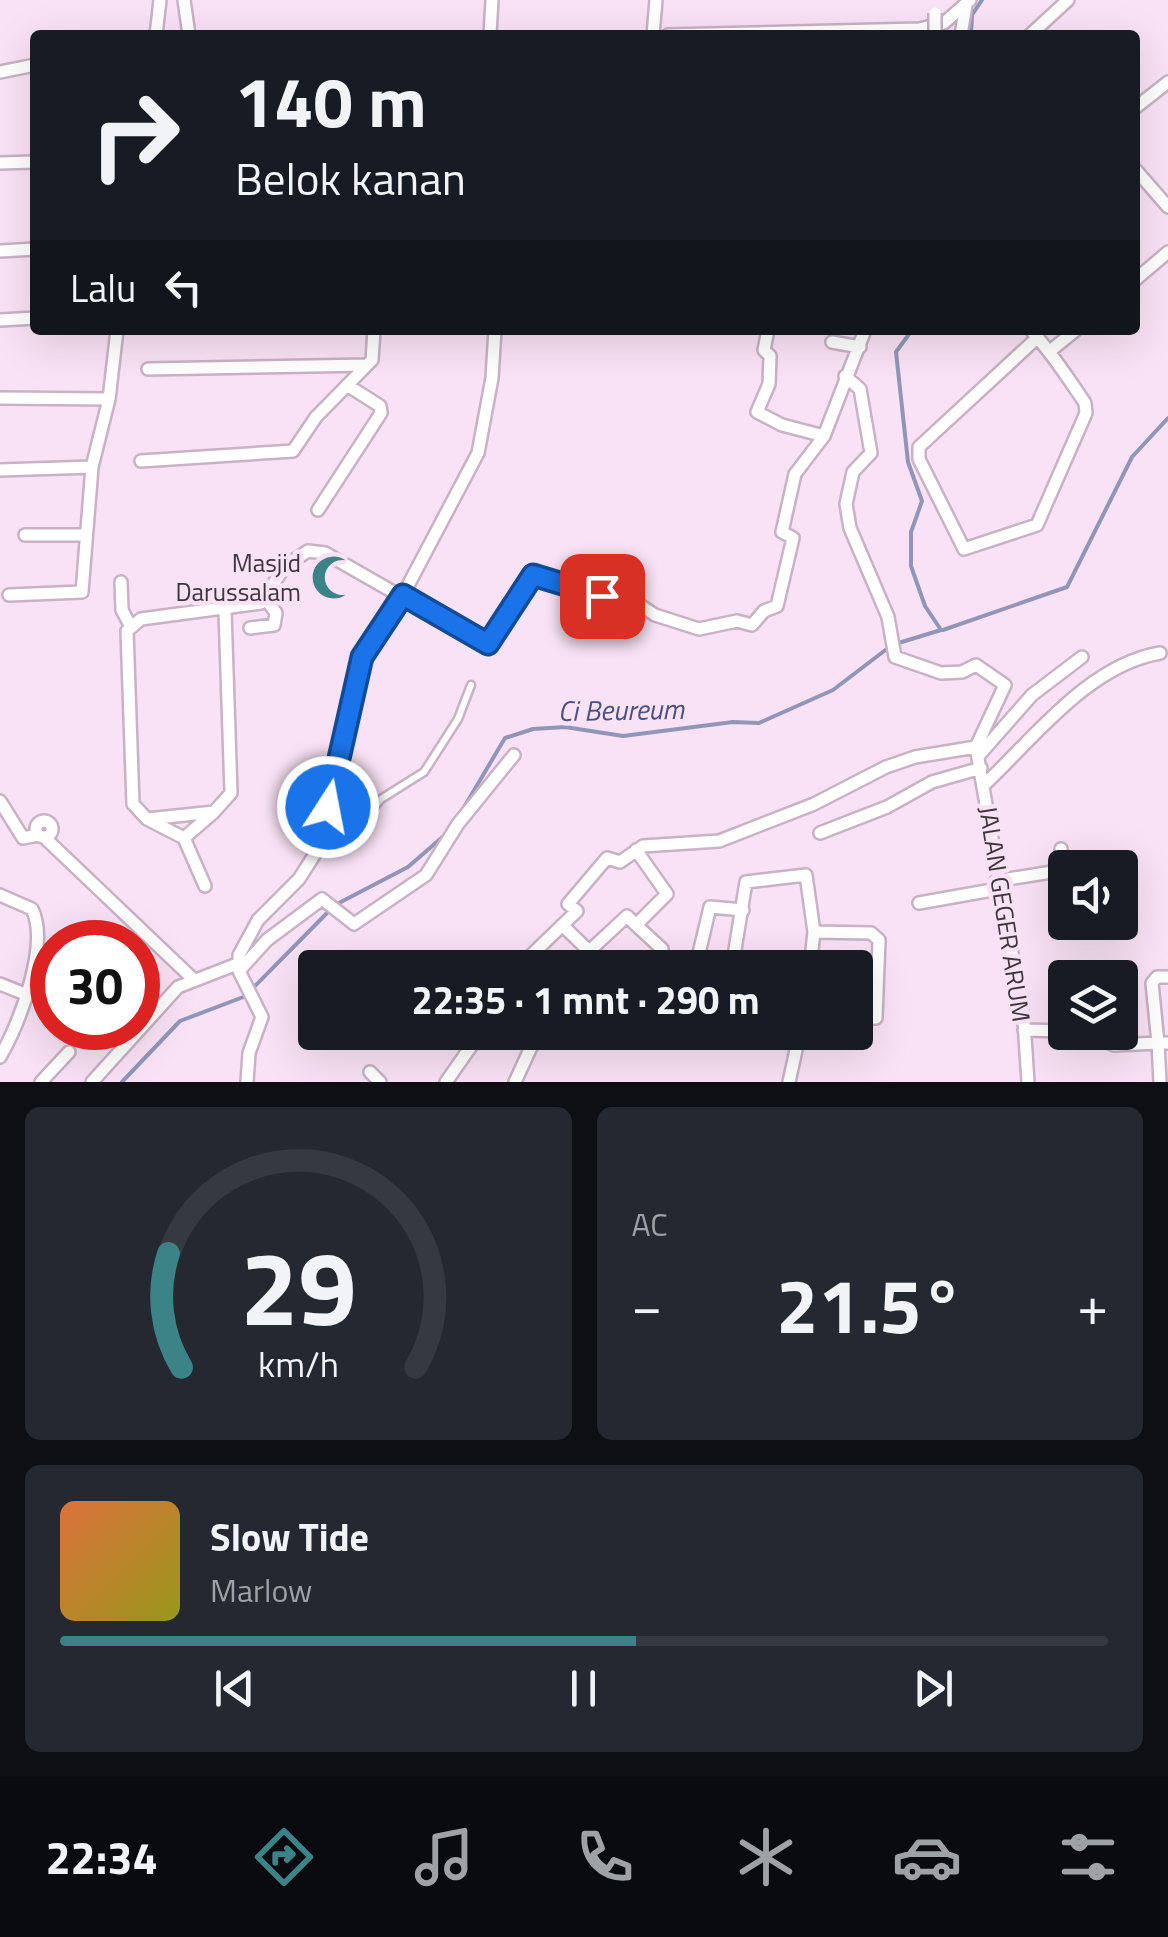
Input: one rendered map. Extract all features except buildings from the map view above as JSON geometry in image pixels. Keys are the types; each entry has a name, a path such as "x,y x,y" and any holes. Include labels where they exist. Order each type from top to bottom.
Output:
{"street":[{"path":"157,30 160,0"},
{"path":"184,0 187,30"},
{"path":"492,0 493,30"},
{"path":"654,30 656,0"},
{"path":"1035,30 1068,0"},
{"path":"877,30 919,29 944,23 968,3"},
{"path":"962,30 968,3"},
{"path":"0,72 30,66"},
{"path":"1140,104 1168,82"},
{"path":"0,163 30,162"},
{"path":"1140,175 1168,207"},
{"path":"0,251 30,249"},
{"path":"1140,276 1168,252"},
{"path":"0,320 30,318"},
{"path":"9,595 82,592 92,467 109,399 116,335"},
{"path":"141,461 293,450 316,416 367,366 374,352 374,335"},
{"path":"239,970 258,920 298,879 320,846 362,657 403,595 478,453 492,378 495,335"},
{"path":"767,335 764,350 770,356 769,384 757,412 782,426 824,436"},
{"path":"184,838 170,835 147,820 133,804 126,637 141,618 225,611 266,599 286,566 315,550 488,644 533,575 632,600 655,614 698,629 737,621 752,625 764,611 776,606 793,538 782,532 795,474 824,436 864,335"},
{"path":"1034,335 919,447 919,459 964,550 1030,530 1042,517 1086,408 1036,335"},
{"path":"1050,351 1070,335"},
{"path":"832,342 860,347"},
{"path":"148,369 367,366"},
{"path":"845,376 860,389 871,453 850,482 850,528 888,618 895,657 941,673 962,672 976,665 1002,682 1002,695 979,757"},
{"path":"318,510 381,413 380,406 347,384"},
{"path":"0,398 109,399"},
{"path":"0,470 92,467"},
{"path":"24,535 84,535"},
{"path":"121,582 122,610 131,627"},
{"path":"250,628 274,624 276,614 266,599"},
{"path":"184,838 231,793 225,611"},
{"path":"984,785 1075,698 1120,663 1160,653"},
{"path":"820,833 887,807 979,757 1032,695 1082,656"},
{"path":"160,1004 193,979 239,970 296,916 322,899 354,924 418,882 458,824 514,755"},
{"path":"536,950 577,911 568,904 607,858 620,862 636,850 719,841 814,804 886,767 915,757 979,757"},
{"name":"JALAN GEGER ARUM","path":"979,757 997,885 1024,1030 1028,1082"},
{"path":"0,801 22,838 42,837 193,979"},
{"path":"147,820 214,812"},
{"path":"184,838 205,886"},
{"path":"636,850 667,894 636,924"},
{"path":"919,904 1048,874"},
{"path":"735,950 750,878 807,875 814,932 812,950"},
{"path":"0,895 28,906 36,916 39,940 14,1032 0,1056"},
{"path":"700,950 709,908 743,910"},
{"path":"562,925 588,950 627,916 662,949"},
{"path":"814,932 876,935 873,1018"},
{"path":"239,970 256,997 262,1018 248,1053 247,1082"},
{"path":"1160,1082 1163,1043 1152,981 1168,976"},
{"path":"0,984 26,994"},
{"path":"1024,1030 1048,1030"},
{"path":"1138,1044 1163,1043"},
{"path":"92,1082 119,1050"},
{"path":"446,1082 468,1050"},
{"path":"516,1082 530,1050"},
{"path":"789,1082 796,1050"},
{"path":"41,1082 70,1052"}],"lane":[{"path":"320,846 356,829 381,799 424,772 458,719 471,685"}],"waterway":[{"name":"Ci Beureum","path":"971,30 972,15 982,0"},
{"name":"Ci Beureum","path":"460,814 505,738 533,729 565,727 623,736 733,722 759,723 833,690 892,645 941,630 925,606 911,566 911,532 922,501 908,462 896,352 908,335"},
{"name":"Ci Beureum","path":"943,630 1067,587 1132,457 1168,418"},
{"name":"Ci Beureum","path":"337,904 408,867 446,834"},
{"name":"Ci Beureum","path":"252,989 330,910"},
{"name":"Ci Beureum","path":"122,1082 180,1021 246,996"}],"place":[{"name":"Masjid Darussalam","path":"334,577"}],"route":[{"path":"328,807 362,657 403,595 484,644 492,642 533,575 602,596"}]}
